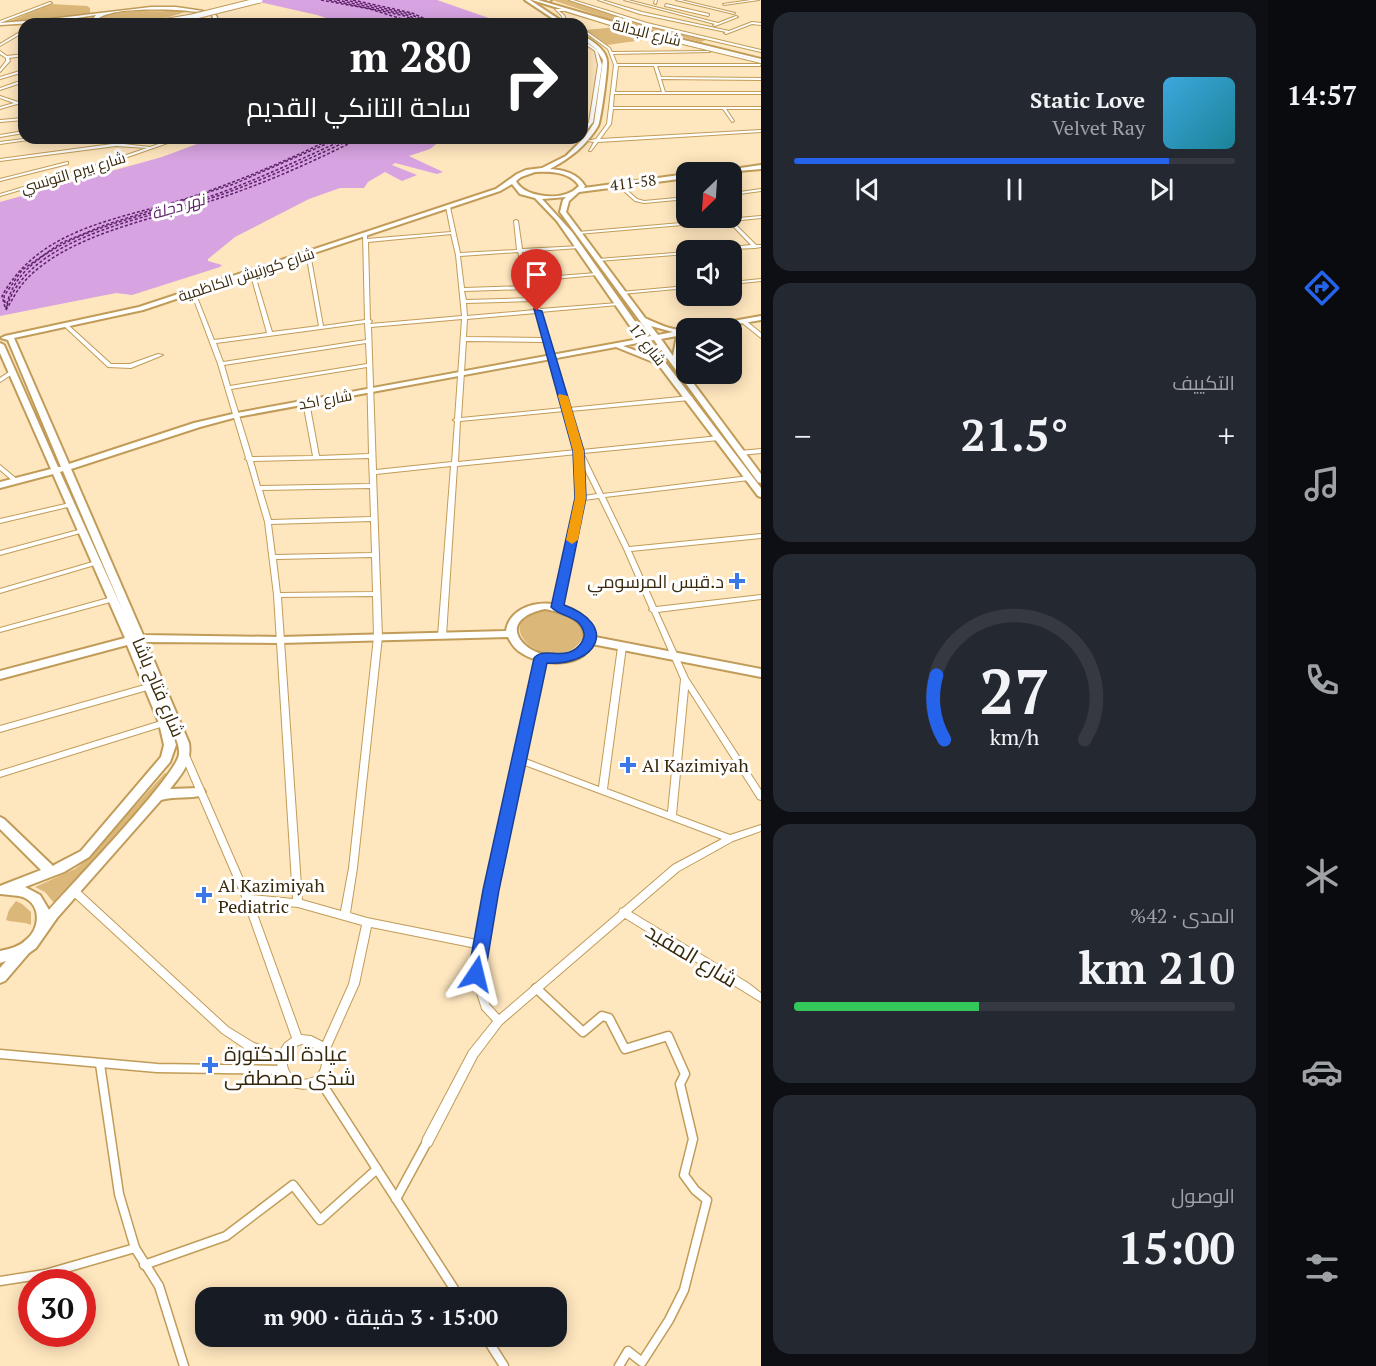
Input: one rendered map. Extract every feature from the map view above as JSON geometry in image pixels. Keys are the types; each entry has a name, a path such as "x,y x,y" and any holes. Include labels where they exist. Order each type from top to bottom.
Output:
{"main road":[{"path":"173,18 251,0"},
{"path":"185,18 260,0"},
{"path":"70,18 99,12 173,9 199,11 110,13 97,15 95,18"},
{"path":"209,14 211,18"},
{"path":"0,24 18,23"},
{"path":"0,24 18,27"}],"street":[{"path":"527,0 555,18"},
{"name":"شارع البدالة","path":"534,0 547,1 626,25 738,52 761,61"},
{"path":"570,0 646,24 761,51"},
{"path":"588,3 602,0 641,13 730,32"},
{"path":"625,0 718,24"},
{"path":"641,13 681,0 736,15 708,27"},
{"path":"724,4 760,0"},
{"path":"547,1 556,18"},
{"name":"شارع البدالة","path":"547,1 635,30 761,61"},
{"path":"0,24 51,3"},
{"path":"687,10 710,3"},
{"path":"666,5 708,15"},
{"path":"550,10 563,8"},
{"path":"564,18 556,10 565,10 634,31 723,52"},
{"path":"686,22 722,10"},
{"path":"702,43 753,23 761,24"},
{"path":"0,45 18,32"},
{"path":"588,38 612,52 723,52"},
{"path":"588,40 606,53 610,62 613,93 608,127 590,150"},
{"name":"شارع كورنيش الكاظمية","path":"588,40 598,48 604,58 598,93 596,126 588,133"},
{"path":"645,45 649,52"},
{"path":"738,52 754,45"},
{"path":"0,52 7,57"},
{"path":"589,141 601,125 616,65 612,52"},
{"path":"0,58 18,56"},
{"path":"0,71 7,64 7,57"},
{"path":"616,65 761,61"},
{"path":"655,65 664,93"},
{"path":"0,78 18,73"},
{"path":"660,78 761,79"},
{"path":"0,89 18,83"},
{"path":"588,127 598,93"},
{"path":"613,93 761,93"},
{"path":"0,97 18,103"},
{"path":"0,108 18,103"},
{"path":"612,108 761,108"},
{"path":"724,108 732,121"},
{"path":"0,122 18,120"},
{"path":"0,131 18,130"},
{"path":"589,141 761,131"},
{"path":"0,136 18,132"},
{"path":"0,143 18,141"},
{"path":"0,160 114,144 152,148"},
{"name":"شارع بيرم التونسي","path":"0,195 163,144"},
{"name":"شارع كورنيش الكاظمية","path":"5,338 141,309 309,253 365,238 507,186 523,173 540,170 562,161 577,144"},
{"path":"576,192 581,183 571,175 570,163 586,144"},
{"path":"0,180 67,163"},
{"path":"742,169 761,167"},
{"path":"540,170 587,180"},
{"name":"411-58","path":"527,193 555,197 618,184 676,177"},
{"path":"513,181 516,188 527,193"},
{"path":"594,181 618,184 636,200 644,202 676,199"},
{"path":"742,193 761,190"},
{"name":"شارع 17","path":"576,192 566,200 562,212 676,364"},
{"name":"شارع كورنيش الكاظمية","path":"487,194 527,193"},
{"name":"شارع 17","path":"535,195 547,206 579,247 644,340 761,494"},
{"path":"442,636 459,375 465,318 458,255 448,207"},
{"path":"742,219 761,217"},
{"path":"516,221 520,252 579,451 627,549 673,657 761,797"},
{"path":"578,233 676,225"},
{"path":"738,228 758,246"},
{"path":"345,916 353,868 378,637 365,238 453,232"},
{"path":"742,247 758,246"},
{"path":"458,255 579,247"},
{"path":"309,253 321,326"},
{"path":"598,260 676,254"},
{"path":"252,272 270,334"},
{"path":"462,290 529,284 597,274"},
{"path":"742,282 761,280"},
{"path":"621,293 676,288"},
{"path":"193,292 221,364 268,522 277,595 298,903"},
{"path":"463,302 534,299"},
{"path":"213,342 321,326 465,318 618,304"},
{"path":"641,318 658,327 676,330"},
{"path":"743,321 761,318"},
{"path":"743,321 761,336"},
{"path":"66,325 110,366 131,366 160,355"},
{"name":"شارع اكد","path":"0,485 66,468 197,425 237,415 676,334"},
{"name":"شارع فتاح باشا","path":"5,338 66,468 135,640 177,728 199,792 247,899 298,1041"},
{"path":"463,339 545,340"},
{"path":"221,364 369,341"},
{"name":"شارع فتاح باشا","path":"0,345 2,358 12,372 112,599 135,640 148,687 170,741 168,755 92,848 77,859 51,872"},
{"path":"615,346 663,364"},
{"path":"228,388 370,364"},
{"path":"0,380 12,372"},
{"name":"شارع 17","path":"690,384 761,480"},
{"path":"456,420 690,398"},
{"path":"306,402 316,458"},
{"path":"373,472 719,438"},
{"path":"557,607 581,498 579,451"},
{"path":"740,453 761,451"},
{"path":"248,459 373,456"},
{"path":"0,467 16,481"},
{"path":"581,498 749,478"},
{"path":"258,489 374,486"},
{"path":"0,522 70,505"},
{"path":"268,522 375,519"},
{"path":"0,553 81,531"},
{"path":"627,549 761,536"},
{"path":"274,557 375,555"},
{"path":"0,591 96,563"},
{"path":"277,595 377,594"},
{"path":"653,610 761,597"},
{"path":"0,630 112,599"},
{"path":"557,607 576,614 591,633 590,640 581,652 563,659 541,658 521,648 512,634 515,618 533,608 557,607"},
{"path":"0,675 135,640 280,640 512,634"},
{"path":"590,640 761,673"},
{"path":"603,791 622,647"},
{"path":"499,1021 486,1006 476,974 541,658"},
{"path":"672,817 685,679"},
{"path":"0,729 148,687"},
{"path":"0,774 164,723"},
{"path":"0,957 24,950 32,945 74,891 158,796 178,771 185,755"},
{"path":"520,760 730,839"},
{"path":"158,796 183,791 199,792"},
{"path":"0,822 51,872 2,891"},
{"path":"396,1199 473,1054 499,1021 676,868 730,839 761,828"},
{"path":"2,891 19,890 36,900 45,916 43,930"},
{"path":"74,891 225,1030 251,1047 281,1058"},
{"path":"247,899 298,903 367,922 482,945"},
{"name":"شارع المفيد","path":"623,912 669,943 737,981 761,998"},
{"path":"324,1050 310,1041 298,1041 287,1047 281,1058 282,1070 293,1082 311,1083 319,1079 327,1065 324,1050 354,984 367,922"},
{"path":"0,977 24,950"},
{"path":"536,988 583,1032 602,1016 609,1018 625,1049 668,1036 685,1074 680,1084 693,1139 684,1175 695,1190 707,1200 684,1290 669,1320 642,1362 628,1351 619,1366"},
{"path":"0,1054 157,1068 282,1070"},
{"path":"100,1064 119,1194 135,1248 159,1286 184,1366"},
{"path":"319,1079 453,1287"},
{"path":"144,1265 226,1236 293,1185 320,1220 376,1169"},
{"path":"0,1281 45,1274 135,1248"},
{"path":"492,1347 504,1366"}],"shaded area":[{"path":"552,0 570,0 628,19 708,39 701,42 606,18"},
{"path":"51,4 90,8 90,13 65,18 18,18 18,22 5,23"},
{"path":"187,11 166,18 99,18 112,13"},
{"path":"617,27 657,38 607,45 588,30"},
{"path":"545,610 564,614 578,624 584,636 572,650 557,655 543,653 530,646 522,636 520,626 527,616"},
{"path":"165,773 168,774 167,777 54,903 45,892 35,887 75,869 84,862"},
{"path":"16,901 31,912 31,925 6,920 9,910"}],"water":[{"path":"251,0 437,0 489,18 326,18"},
{"name":"نهر دجلة","path":"197,144 436,144 430,149 409,156 443,172 437,174 395,163 392,165 417,175 402,181 385,172 368,182 364,188 340,188 309,199 235,237 208,259 208,261 222,265 220,267 132,295 116,293 0,316 0,202 162,157"}],"ferry route":[{"path":"321,0 370,9 399,18"},
{"path":"329,0 409,18"},
{"path":"337,0 414,18"},
{"path":"345,0 410,14 419,18"},
{"path":"353,0 412,13 423,18"},
{"path":"5,307 2,296 19,272 39,254 62,239 113,219 194,196 230,183 320,144"},
{"path":"5,303 4,296 22,270 61,243 105,225 234,184 326,144"},
{"path":"7,305 16,283 35,262 62,245 93,231 217,194 266,175 334,144"},
{"path":"7,305 21,281 42,261 69,244 133,220 240,188 341,144"},
{"path":"6,310 20,287 38,268 87,240 243,190 348,144"},
{"path":"6,309 7,305"}],"slow traffic":[{"path":"563,396 579,451 581,498 572,540"}],"place":[{"name":"د.قبس المرسومي","path":"737,581"},
{"name":"Al Kazimiyah","path":"628,765"},
{"name":"Al Kazimiyah Pediatric","path":"204,895"},
{"name":"عيادة الدكتورة شذى مصطفى","path":"210,1065"}],"route":[{"path":"476,974 491,890 541,658 572,657 587,647 591,633 588,626 576,614 557,607 581,498 579,451 537,311"}]}
